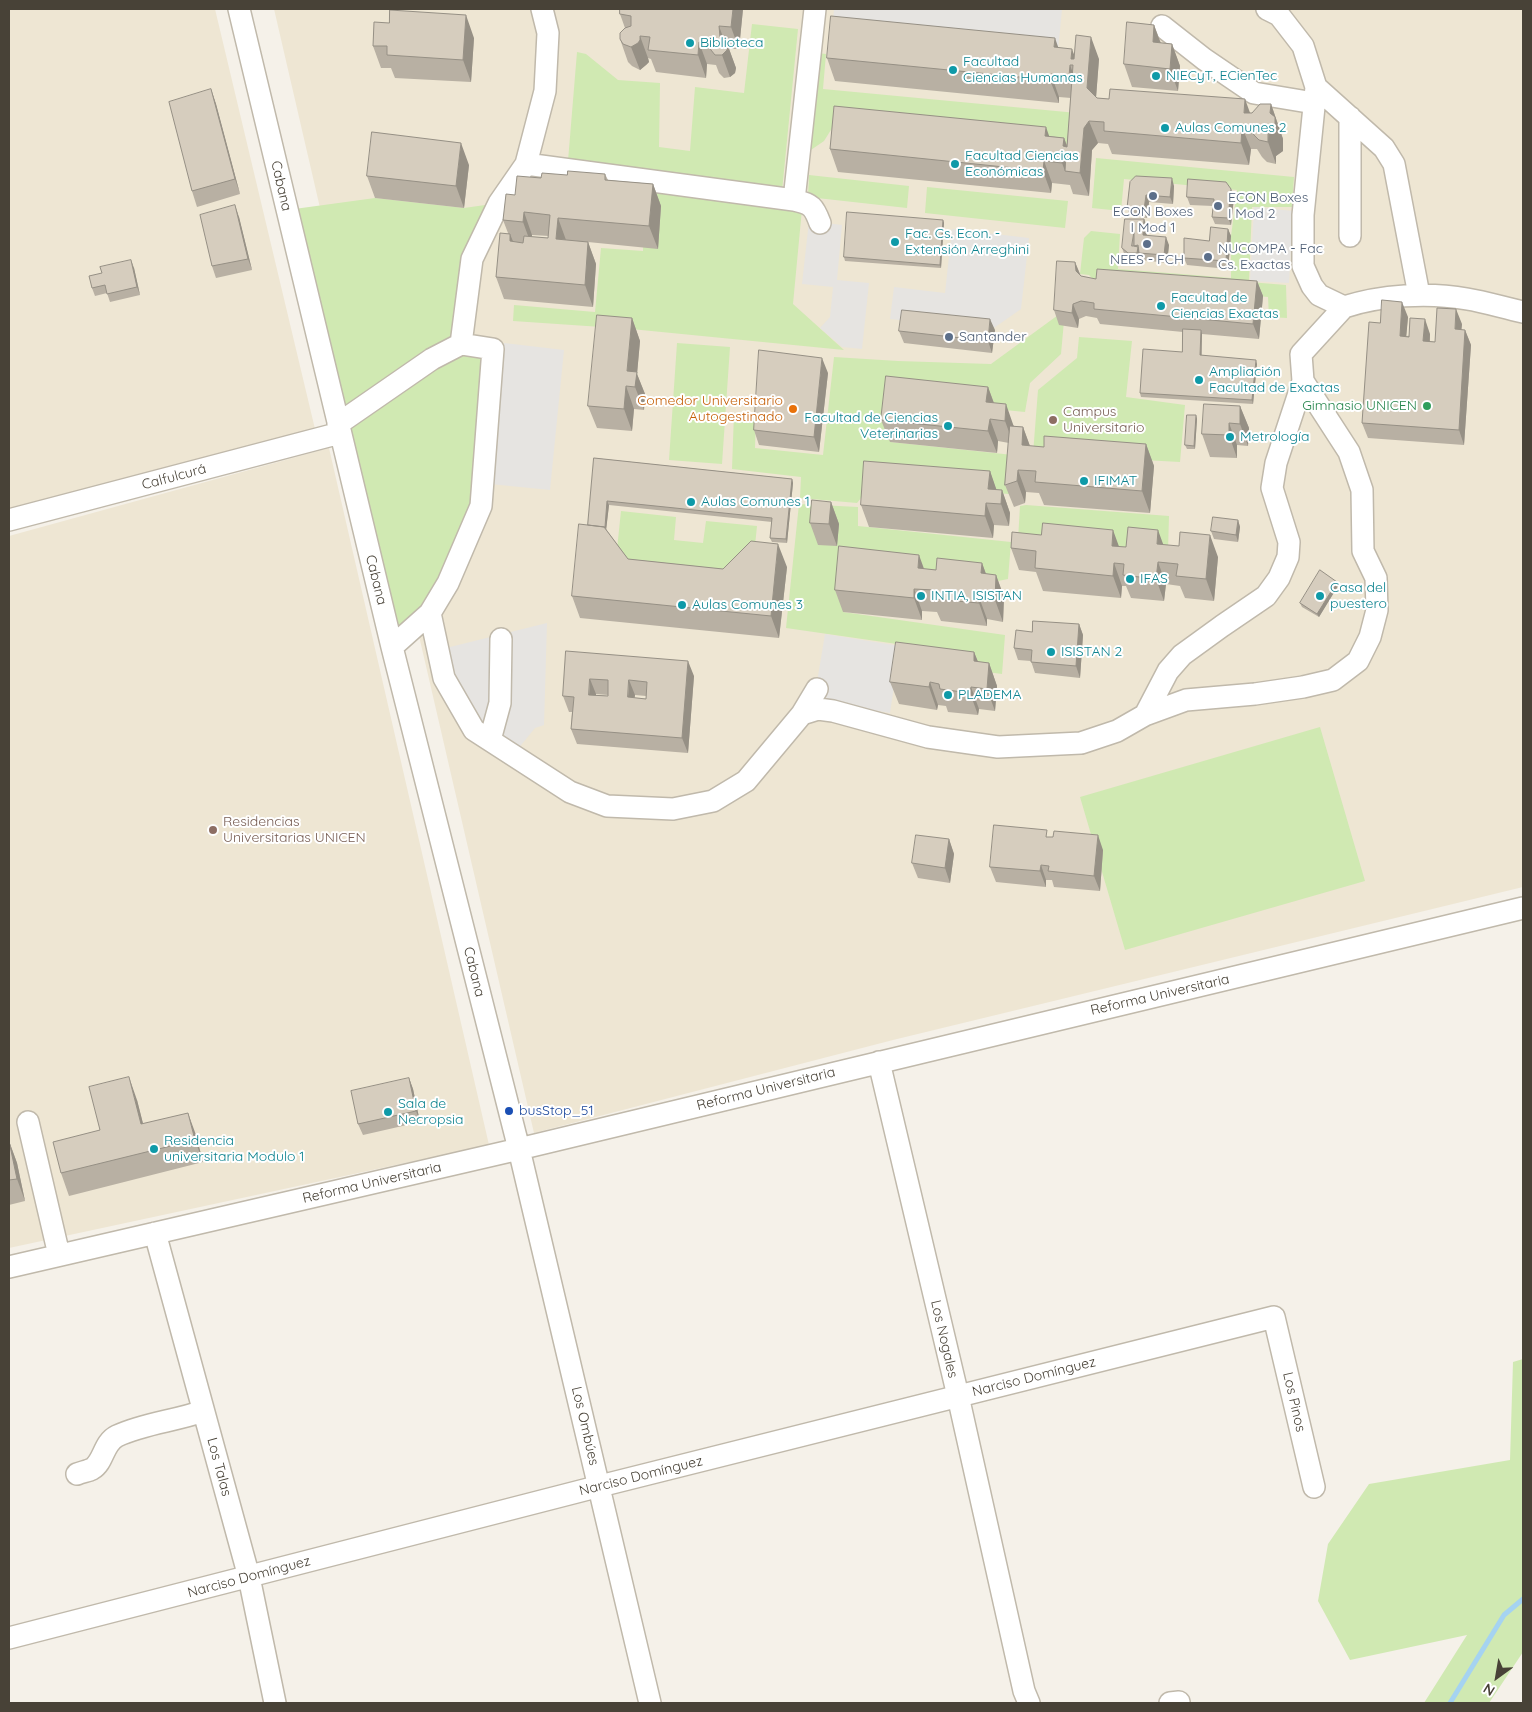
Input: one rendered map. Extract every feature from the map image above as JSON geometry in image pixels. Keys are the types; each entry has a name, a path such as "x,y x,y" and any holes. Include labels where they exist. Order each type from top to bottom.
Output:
{"street":[{"name":"Cabana","path":"239,9 392,647 519,1149"},
{"path":"461,344 472,259 499,203 526,164 545,91 548,34 542,9"},
{"path":"794,200 815,9"},
{"path":"1267,9 1279,14 1303,46 1315,95 1298,214 1297,266 1319,295 1344,307"},
{"path":"1162,26 1204,59 1254,93 1315,95 1350,117 1384,148 1394,164 1420,295"},
{"path":"1350,117 1350,236"},
{"path":"526,164 794,200 807,203 814,209 820,223"},
{"path":"1145,715 1168,671 1182,655 1266,596 1279,578 1288,557 1290,542 1272,488 1276,463 1303,380 1301,354 1344,307 1364,301 1420,295 1465,298 1523,312"},
{"path":"339,428 432,358 461,344 493,350 498,363 488,462 481,506 448,583 430,613 392,647"},
{"path":"802,714 818,709 859,713 928,737 998,747 1081,743 1117,731 1145,715 1186,700 1255,694 1303,687 1333,680 1358,661 1370,637 1377,610 1376,578 1363,551 1362,490 1349,452 1303,380"},
{"name":"Calfulcurá","path":"9,520 339,428"},
{"path":"430,613 444,678 474,730 570,792 607,806 673,809 713,801 746,781 802,714 817,690"},
{"path":"490,740 500,702 501,639"},
{"name":"Reforma Universitaria","path":"9,1267 519,1149 1523,908"},
{"name":"Los Nogales","path":"879,1062 958,1396 1024,1692 1029,1703"},
{"path":"28,1122 59,1256"},
{"name":"Los Ombúes","path":"519,1149 650,1703"},
{"name":"Los Talas","path":"155,1233 249,1577 275,1703"},
{"name":"Narciso Domínguez","path":"9,1638 600,1486 1274,1317"},
{"name":"Los Pinos","path":"1274,1317 1314,1487"},
{"path":"77,1474 92,1469 98,1463 105,1448 115,1436 204,1411"}],"shaded area":[{"path":"9,9 215,9 315,429 9,512"},
{"path":"274,9 1523,9 1523,887 893,1040 534,1133"},
{"path":"834,9 1062,9 1058,51 832,30"},
{"path":"1254,207 1293,211 1289,283 1250,281"},
{"path":"809,221 842,225 837,280 869,283 862,349 842,347 820,328 830,317 833,287 802,284"},
{"path":"952,229 1029,238 1021,309 991,330 890,319 894,287 945,293"},
{"path":"504,343 564,350 550,490 490,484"},
{"name":"Residencias Universitarias UNICEN","path":"329,448 489,1145 9,1248 9,536"},
{"path":"547,623 544,725 535,728 513,755 474,730 438,650"},
{"path":"825,634 900,646 890,713 814,700"}],"green space":[{"path":"752,24 798,29 782,191 568,161 577,52 586,54 618,80 660,83 659,147 690,151 695,87 744,93"},
{"path":"817,53 826,54 823,89 1077,113 1073,149 834,125 824,141 805,154"},
{"path":"1096,158 1294,177 1292,207 1252,207 1249,282 1286,285 1287,318 1269,317 1268,297 1094,280 1089,275 1080,274 1084,238 1091,231 1120,234 1118,269 1231,278 1231,236 1237,190 1124,179 1121,211 1092,208"},
{"path":"809,175 909,186 907,208 808,197"},
{"path":"645,184 802,209 793,304 844,350 631,329 513,321 514,305 595,312 601,248 643,251"},
{"path":"927,187 1068,201 1065,228 925,213"},
{"path":"375,198 464,208 499,203 472,259 461,345 493,349 481,506 430,613 392,647 287,210"},
{"path":"1065,310 1061,354 1030,383 1025,412 894,399 890,442 1013,455 1009,494 873,483 857,503 800,498 801,477 732,469 734,413 756,416 755,448 823,455 834,357 991,364"},
{"path":"1079,337 1132,341 1126,397 1185,405 1180,462 1033,454 1038,390 1077,358"},
{"path":"677,343 730,347 722,464 669,460"},
{"path":"799,504 858,507 858,526 1011,542 1008,579 843,612 1005,635 1002,674 949,667 904,645 786,628"},
{"path":"1020,506 1169,516 1168,551 1018,540"},
{"path":"621,511 676,517 674,540 703,543 706,521 757,526 753,565 731,586 640,577 617,549"},
{"path":"1320,727 1365,881 1125,950 1080,797"},
{"path":"1523,1359 1523,1652 1489,1703 1424,1703 1467,1635 1350,1660 1318,1601 1328,1544 1369,1484 1510,1460 1513,1362"}],"building":[{"path":"620,9 733,9 731,27 719,26 720,37 724,38 728,46 727,50 722,55 715,55 708,45 711,42 699,42 698,55 648,50 650,37 640,36 638,43 631,47 623,44 620,39 620,33 625,28 631,26 631,16 620,14"},
{"path":"390,10 466,15 463,60 387,55 387,46 373,46 374,22 389,23"},
{"path":"831,16 1055,38 1054,47 1072,49 1071,59 1074,59 1076,35 1091,37 1087,88 1097,98 1109,99 1110,89 1245,99 1244,113 1252,113 1260,104 1271,104 1270,113 1275,117 1275,129 1268,134 1268,142 1259,140 1249,127 1242,127 1241,143 1104,131 1104,122 1089,121 1084,128 1080,173 1065,171 1066,153 1063,153 1062,163 1044,161 1043,171 830,149 834,106 1046,127 1045,136 1064,138 1063,146 1067,147 1073,65 1070,65 1069,76 1051,74 1050,80 827,58"},
{"path":"1127,22 1154,25 1153,42 1172,44 1170,69 1124,64"},
{"path":"211,89 235,179 192,191 169,102"},
{"path":"372,132 461,143 456,186 367,176"},
{"path":"568,171 605,174 605,180 653,184 649,226 558,218 556,239 588,242 585,285 496,277 500,233 510,234 510,241 523,243 524,236 548,238 550,215 524,212 523,222 503,220 506,194 515,195 517,176 541,178 542,173 567,175"},
{"path":"1136,176 1172,178 1170,197 1146,195 1144,210 1127,208 1130,182"},
{"name":"ECON Boxes I Mod 2","path":"1188,179 1226,182 1231,189 1228,218 1212,217 1214,199 1187,197"},
{"path":"235,205 248,259 212,266 200,215"},
{"name":"Fac. Cs. Econ. - Extensión Arreghini","path":"847,212 943,220 940,265 844,257"},
{"path":"1125,219 1144,219 1143,235 1166,237 1164,255 1139,253 1138,245 1134,246 1138,247 1137,253 1128,253 1122,248"},
{"name":"NUCOMPA - Fac Cs. Exactas","path":"1211,227 1228,229 1226,261 1184,258 1184,238 1209,241"},
{"path":"131,260 137,287 107,294 105,285 92,288 89,276 102,273 100,267"},
{"name":"Facultad de Ciencias Exactas","path":"1057,261 1075,262 1076,271 1081,276 1096,279 1097,269 1257,281 1253,324 1094,309 1094,303 1081,301 1073,304 1072,313 1054,310"},
{"name":"Gimnasio UNICEN","path":"1382,300 1402,302 1400,336 1409,337 1410,318 1425,319 1423,341 1435,342 1437,308 1456,309 1455,329 1465,330 1459,430 1362,423 1369,322 1380,323"},
{"path":"902,310 990,319 988,341 899,331"},
{"path":"597,315 632,318 627,371 637,372 635,387 626,386 624,409 588,406"},
{"name":"Ampliación Facultad de Exactas","path":"1183,329 1201,330 1200,355 1256,360 1252,400 1140,393 1143,349 1182,352"},
{"name":"Comedor Universitario Autogestinado","path":"759,350 822,358 814,437 754,430"},
{"path":"886,376 988,387 986,402 1006,404 1005,421 990,419 988,431 881,420"},
{"path":"1204,404 1240,406 1240,424 1229,423 1229,435 1202,434"},
{"path":"1187,415 1196,415 1194,446 1185,445"},
{"path":"1010,426 1023,427 1022,445 1044,447 1044,436 1146,444 1142,491 1035,482 1036,471 1018,470 1017,481 1005,485"},
{"name":"Aulas Comunes 1","path":"594,458 792,479 786,539 770,538 772,518 607,501 605,527 588,525"},
{"path":"864,461 990,471 988,489 1002,490 1001,504 986,503 985,516 861,505"},
{"path":"812,500 831,502 829,524 810,523"},
{"path":"1213,517 1238,520 1236,535 1211,531"},
{"path":"1043,523 1113,530 1112,546 1126,547 1128,527 1158,530 1157,544 1179,546 1180,532 1210,535 1206,579 1176,576 1178,564 1158,562 1156,579 1123,575 1124,564 1114,563 1113,576 1035,568 1036,551 1011,548 1012,532 1041,535"},
{"path":"579,524 604,527 628,559 723,569 751,541 778,544 771,616 572,596"},
{"path":"839,546 919,555 918,568 936,570 937,558 982,563 981,573 996,575 995,600 979,597 979,603 933,599 934,590 914,589 914,598 835,590"},
{"name":"Casa del puestero","path":"1320,570 1337,582 1317,614 1300,603"},
{"name":"ISISTAN 2","path":"1033,621 1079,624 1076,666 1031,662 1032,650 1014,648 1016,630 1032,632"},
{"path":"896,642 974,652 974,661 989,663 987,689 971,687 970,693 940,689 939,684 930,682 929,687 890,682"},
{"path":"566,651 688,661 682,738 571,729 574,697 563,696","holes":["590,679 608,680 608,696 589,695","629,680 647,682 646,699 628,697"]},
{"path":"994,825 1047,830 1046,837 1053,837 1054,831 1098,835 1094,876 1048,871 1049,866 1041,865 1040,871 990,867"},
{"path":"916,835 949,839 945,868 912,863"},
{"path":"129,1077 141,1124 188,1113 195,1140 61,1173 53,1142 100,1130 89,1087"},
{"name":"Sala de Necropsia","path":"409,1078 416,1111 358,1124 351,1091"},
{"path":"9,1141 17,1179 9,1180"}],"waterway":[{"path":"1450,1703 1504,1615 1523,1599"}],"place":[{"name":"Biblioteca","path":"690,43"},
{"name":"Facultad Ciencias Humanas","path":"953,70"},
{"name":"NIECyT, ECienTec","path":"1156,76"},
{"name":"Aulas Comunes 2","path":"1165,128"},
{"name":"Facultad Ciencias Económicas","path":"955,164"},
{"name":"ECON Boxes I Mod 1","path":"1153,196"},
{"name":"ECON Boxes I Mod 2","path":"1218,206"},
{"name":"Fac. Cs. Econ. - Extensión Arreghini","path":"895,242"},
{"name":"NEES - FCH","path":"1147,244"},
{"name":"NUCOMPA - Fac Cs. Exactas","path":"1208,257"},
{"name":"Facultad de Ciencias Exactas","path":"1161,306"},
{"name":"Santander","path":"949,337"},
{"name":"Ampliación Facultad de Exactas","path":"1199,380"},
{"name":"Gimnasio UNICEN","path":"1427,406"},
{"name":"Comedor Universitario Autogestinado","path":"793,409"},
{"name":"Campus Universitario","path":"1053,420"},
{"name":"Facultad de Ciencias Veterinarias","path":"948,426"},
{"name":"Metrología","path":"1230,437"},
{"name":"IFIMAT","path":"1084,481"},
{"name":"Aulas Comunes 1","path":"691,502"},
{"name":"IFAS","path":"1130,579"},
{"name":"INTIA, ISISTAN","path":"921,596"},
{"name":"Casa del puestero","path":"1320,596"},
{"name":"Aulas Comunes 3","path":"682,605"},
{"name":"ISISTAN 2","path":"1051,652"},
{"name":"PLADEMA","path":"948,695"},
{"name":"Residencias Universitarias UNICEN","path":"213,830"},
{"name":"busStop_51","path":"509,1111"},
{"name":"Sala de Necropsia","path":"388,1112"},
{"name":"Residencia universitaria Modulo 1","path":"154,1149"}]}
